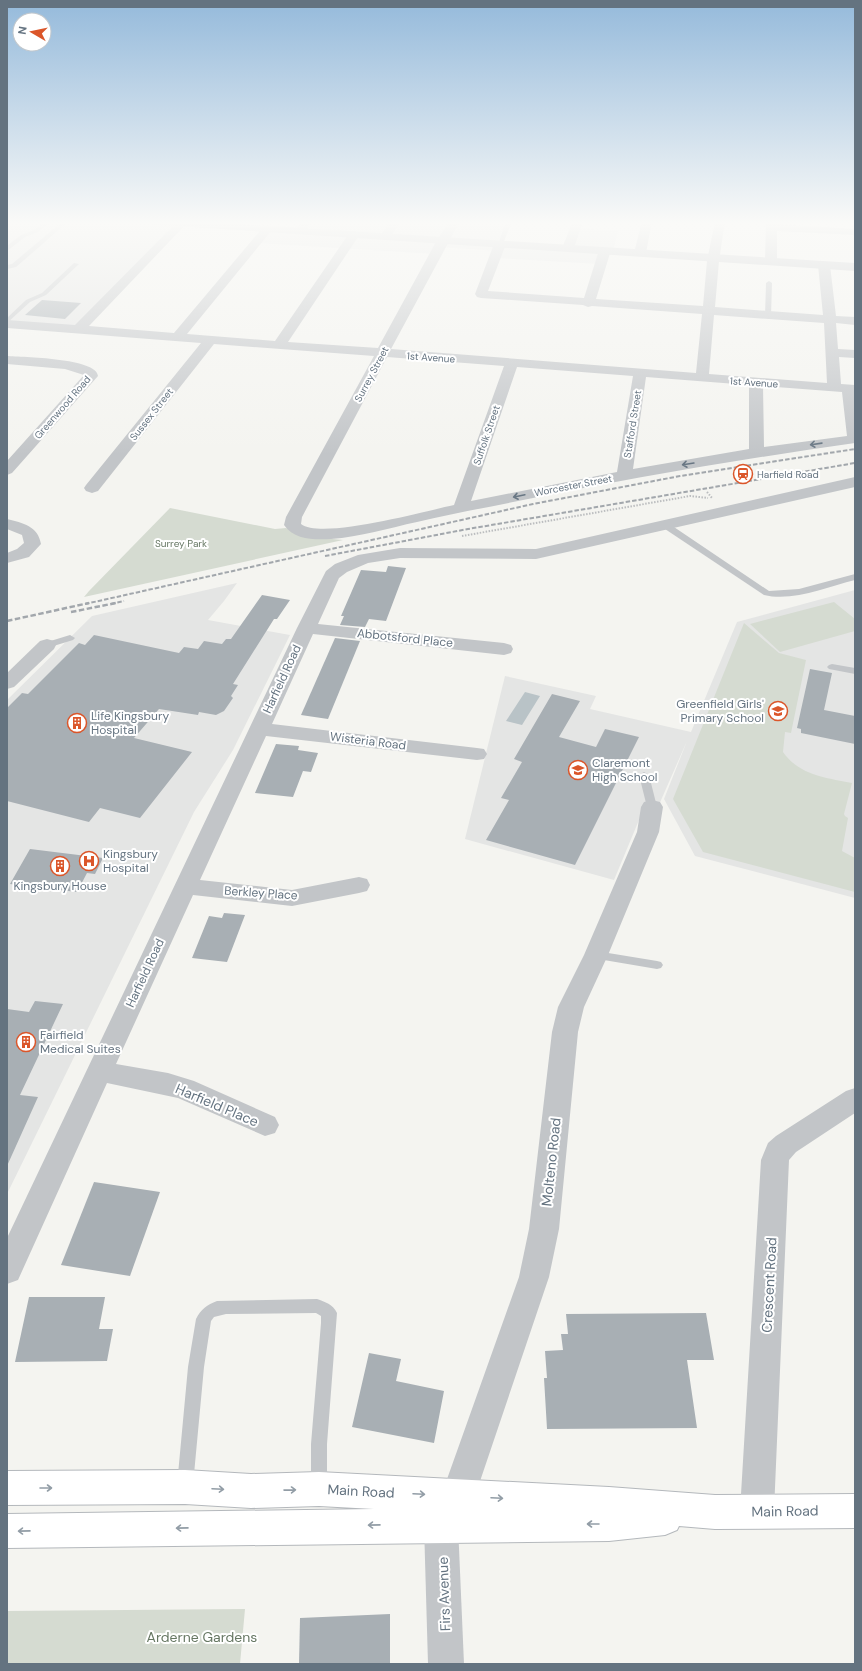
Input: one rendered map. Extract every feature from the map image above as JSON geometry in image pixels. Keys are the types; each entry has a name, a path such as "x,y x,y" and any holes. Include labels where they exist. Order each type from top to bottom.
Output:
{"main road":[{"name":"Main Road","path":"7,1488 185,1487 250,1491 319,1490 449,1510 609,1524 715,1512 855,1510"},
{"name":"Main Road","path":"7,1531 449,1510"}],"street":[{"path":"78,330 108,299"},
{"path":"177,337 209,299"},
{"path":"279,345 310,299"},
{"name":"Surrey Street","path":"294,528 292,523 294,517 412,299"},
{"path":"537,299 855,321"},
{"path":"702,378 709,299"},
{"path":"828,299 834,388"},
{"name":"1st Avenue","path":"7,323 78,330 852,389"},
{"name":"Sussex Street","path":"92,488 210,340"},
{"path":"832,353 855,354"},
{"name":"Greenwood Road","path":"7,360 76,366 88,369 91,376 7,470"},
{"name":"Suffolk Street","path":"461,508 512,363"},
{"name":"Stafford Street","path":"624,475 640,373"},
{"path":"756,382 757,452"},
{"path":"852,389 855,439"},
{"name":"Worcester Street","path":"294,528 302,532 340,534 624,475 757,452 855,439"},
{"name":"Harfield Road","path":"7,1270 98,1071 332,575 340,568 364,559 400,553 536,554 855,482"},
{"path":"7,524 27,530 33,544 23,553 7,558"},
{"name":"Abbotsford Place","path":"306,628 504,649"},
{"path":"7,682 46,644"},
{"name":"Wisteria Road","path":"259,729 477,754"},
{"name":"Molteno Road","path":"449,1510 534,1277 540,1254 565,1032 571,1007 596,955 650,820"},
{"name":"Berkley Place","path":"186,886 292,898 359,885"},
{"name":"Harfield Place","path":"98,1071 168,1084 186,1089 265,1125"},
{"name":"Crescent Road","path":"757,1511 776,1160 778,1151 786,1144 855,1099"},
{"name":"Firs Avenue","path":"446,1664 449,1510"}],"lane":[{"path":"7,323 28,301 33,299"},
{"path":"768,315 769,299"},
{"path":"665,525 767,593 781,594 793,592 855,577"},
{"path":"46,644 70,638"},
{"path":"832,667 855,671"},
{"path":"644,775 650,820"},
{"path":"596,955 657,965"},
{"path":"185,1487 196,1367 204,1318 209,1312 217,1308 311,1306 324,1309 329,1313 319,1444 319,1490"}],"path":[{"path":"454,537 690,496 712,497 707,492"}],"shaded area":[{"path":"7,299 108,299 78,330 7,324"},
{"name":"Kingsbury Hospital","path":"237,583 208,620 290,635 233,750 194,812 7,1194 7,700 92,616"},
{"path":"855,590 855,898 695,856 664,799 687,741 658,807 644,808 614,880 465,839 505,676 596,696 590,709 691,732 737,622"},
{"path":"525,692 540,696 522,725 506,721"}],"green space":[{"name":"Surrey Park","path":"170,508 275,529 286,528 302,536 343,540 84,597"},
{"path":"834,602 855,619 855,631 780,652 750,624"},
{"name":"Greenfield Girls' Primary School","path":"744,623 779,653 806,660 791,733 785,732 783,752 789,760 805,771 823,777 852,783 844,814 848,818 842,851 855,858 855,892 703,852 673,799"},
{"name":"Arderne Gardens","path":"245,1609 240,1664 7,1664 7,1611"}],"building":[{"path":"42,300 81,303 65,319 25,315"},
{"path":"388,566 406,568 386,621 369,619 365,627 340,625 344,616 341,616 361,570 386,572"},
{"name":"Life Kingsbury Hospital","path":"262,595 290,600 277,619 274,619 233,684 238,685 231,696 233,698 224,711 216,715 199,712 198,715 159,709 134,738 192,752 140,818 100,808 89,822 7,801 7,708 22,693 28,694 79,643 85,645 94,635 179,653 184,647 198,649 204,641 222,644 226,639 231,639"},
{"path":"335,638 360,641 328,719 301,715"},
{"path":"810,669 832,673 824,710 855,716 855,744 801,733 801,729 797,728"},
{"path":"552,694 580,701 559,737 596,747 605,729 639,737 575,865 486,840 509,800 501,798 522,762 514,759"},
{"path":"276,744 299,746 298,750 318,753 311,772 303,771 293,797 255,793"},
{"name":"Kingsbury House","path":"30,849 103,858 95,874 87,873 77,892 10,884"},
{"path":"224,913 245,915 227,962 192,958 209,916 222,918"},
{"name":"Fairfield Medical Suites","path":"35,1001 63,1004 20,1095 38,1097 7,1166 7,1009 29,1012"},
{"path":"94,1182 160,1192 130,1276 61,1265"},
{"path":"29,1297 105,1297 99,1329 113,1329 107,1361 15,1362"},
{"path":"706,1313 714,1360 687,1360 697,1428 547,1429 544,1378 547,1378 545,1351 563,1350 561,1334 568,1334 566,1314"},
{"path":"369,1353 401,1359 396,1381 444,1391 434,1443 352,1427"},
{"path":"390,1614 390,1664 299,1664 300,1618"}],"railway":[{"path":"85,604 533,504 680,476 855,449"},
{"path":"325,556 468,529 855,463"},
{"path":"111,604 124,601"},
{"path":"7,621 89,603"},
{"path":"111,604 116,603"},
{"path":"71,612 111,604"}],"place":[{"name":"Harfield Road","path":"743,474"},
{"name":"Greenfield Girls' Primary School","path":"778,711"},
{"name":"Life Kingsbury Hospital","path":"77,723"},
{"name":"Claremont High School","path":"578,770"},
{"name":"Kingsbury Hospital","path":"89,861"},
{"name":"Kingsbury House","path":"60,866"},
{"name":"Fairfield Medical Suites","path":"26,1042"}]}
